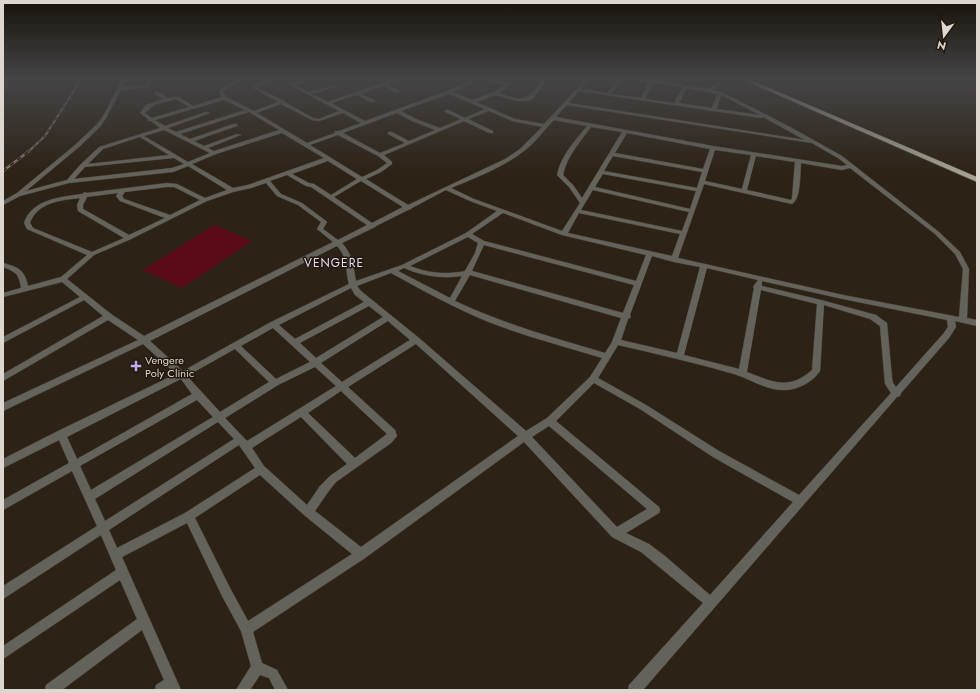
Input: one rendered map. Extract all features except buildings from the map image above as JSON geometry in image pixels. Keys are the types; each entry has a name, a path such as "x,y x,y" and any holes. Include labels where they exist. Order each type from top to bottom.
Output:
{"main road":[{"path":"817,110 977,180"}],"street":[{"path":"3,203 19,194 77,146 98,126 108,110"},
{"path":"143,110 142,113 150,120 214,153"},
{"path":"150,120 181,110"},
{"path":"248,110 409,208"},
{"path":"176,134 256,110"},
{"path":"298,110 315,120 344,111 365,122"},
{"path":"380,155 486,110"},
{"path":"492,110 514,120 545,126"},
{"path":"3,407 144,340 409,208 446,188 477,176 507,160 531,142 560,110"},
{"path":"607,110 814,142"},
{"path":"716,110 766,118"},
{"path":"752,110 840,157 937,233 958,253 966,268 964,321"},
{"path":"306,145 337,132 397,111 414,120 440,130"},
{"path":"447,111 492,132"},
{"path":"69,181 101,148 208,113"},
{"path":"553,118 713,148 842,168 851,166"},
{"path":"190,141 235,125"},
{"path":"582,202 571,186 560,176 562,166 590,125"},
{"path":"19,194 69,181 173,170 214,153 282,131"},
{"path":"331,197 361,179 379,171 390,163 380,155 337,132"},
{"path":"564,234 625,132"},
{"path":"390,133 410,143"},
{"path":"203,148 239,135"},
{"path":"141,136 232,190"},
{"path":"674,260 713,148"},
{"path":"612,154 705,171"},
{"path":"744,192 754,154"},
{"path":"82,166 174,156"},
{"path":"3,295 63,278 92,254 128,238 204,200 232,190 249,187 289,174 328,159"},
{"path":"701,182 788,202 794,201 798,161"},
{"path":"601,172 699,190"},
{"path":"141,188 145,173"},
{"path":"289,174 331,197 373,226"},
{"path":"267,181 279,195 300,204 324,222 320,229 338,243 349,259 352,285 368,303 416,340 525,436 616,533 645,548 711,603"},
{"path":"92,254 30,229 27,223 28,220 36,209 51,201 59,198 85,194 175,185 204,200"},
{"path":"446,188 472,200 564,234 649,255 951,319 977,323"},
{"path":"591,188 692,211"},
{"path":"123,190 119,196 122,200 169,217"},
{"path":"85,194 80,205 80,210 128,238"},
{"path":"3,464 182,374 274,324 352,285 404,266 468,234 502,211"},
{"path":"577,211 684,233"},
{"path":"468,234 482,242 638,284"},
{"path":"451,302 478,253 482,242"},
{"path":"246,629 361,554 525,436 550,420 593,379 616,342 627,317 649,255"},
{"path":"3,265 19,271 23,275 25,288"},
{"path":"404,266 416,271 433,274 459,274 468,272 627,317"},
{"path":"680,356 704,266"},
{"path":"391,270 451,302 511,326 607,356"},
{"path":"63,278 108,316 144,340 182,374 198,395 243,443 261,469 308,512 361,554"},
{"path":"742,374 757,287 760,278"},
{"path":"757,287 873,316 884,325 889,384 897,394"},
{"path":"4,338 85,297"},
{"path":"616,342 680,356 785,387 794,385 810,377 816,371 821,302"},
{"path":"294,343 368,303"},
{"path":"3,378 108,316"},
{"path":"89,497 275,383 315,363 388,318"},
{"path":"634,690 800,501 897,394 946,336 952,327 951,319"},
{"path":"274,324 392,433 392,436 388,440 324,488 308,512"},
{"path":"3,593 104,527 243,443 301,412 416,340"},
{"path":"235,345 275,383"},
{"path":"593,379 643,407 716,454 800,501"},
{"path":"3,505 198,395"},
{"path":"301,412 354,464"},
{"path":"550,420 655,510 616,533"},
{"path":"61,434 104,527 122,572 173,686 161,690"},
{"path":"115,555 189,516 261,469"},
{"path":"189,516 246,629 257,667 252,677 242,690"},
{"path":"3,653 122,572"},
{"path":"51,690 144,621"},
{"path":"257,667 273,674 282,690"}],"shaded area":[{"path":"214,225 252,241 182,288 143,270"}],"railway":[{"path":"28,152 45,136 61,110"},
{"path":"3,171 29,151"}],"place":[{"name":"Vengere Poly Clinic","path":"136,366"}],"district":[{"name":"VENGERE","path":"334,263"}]}
